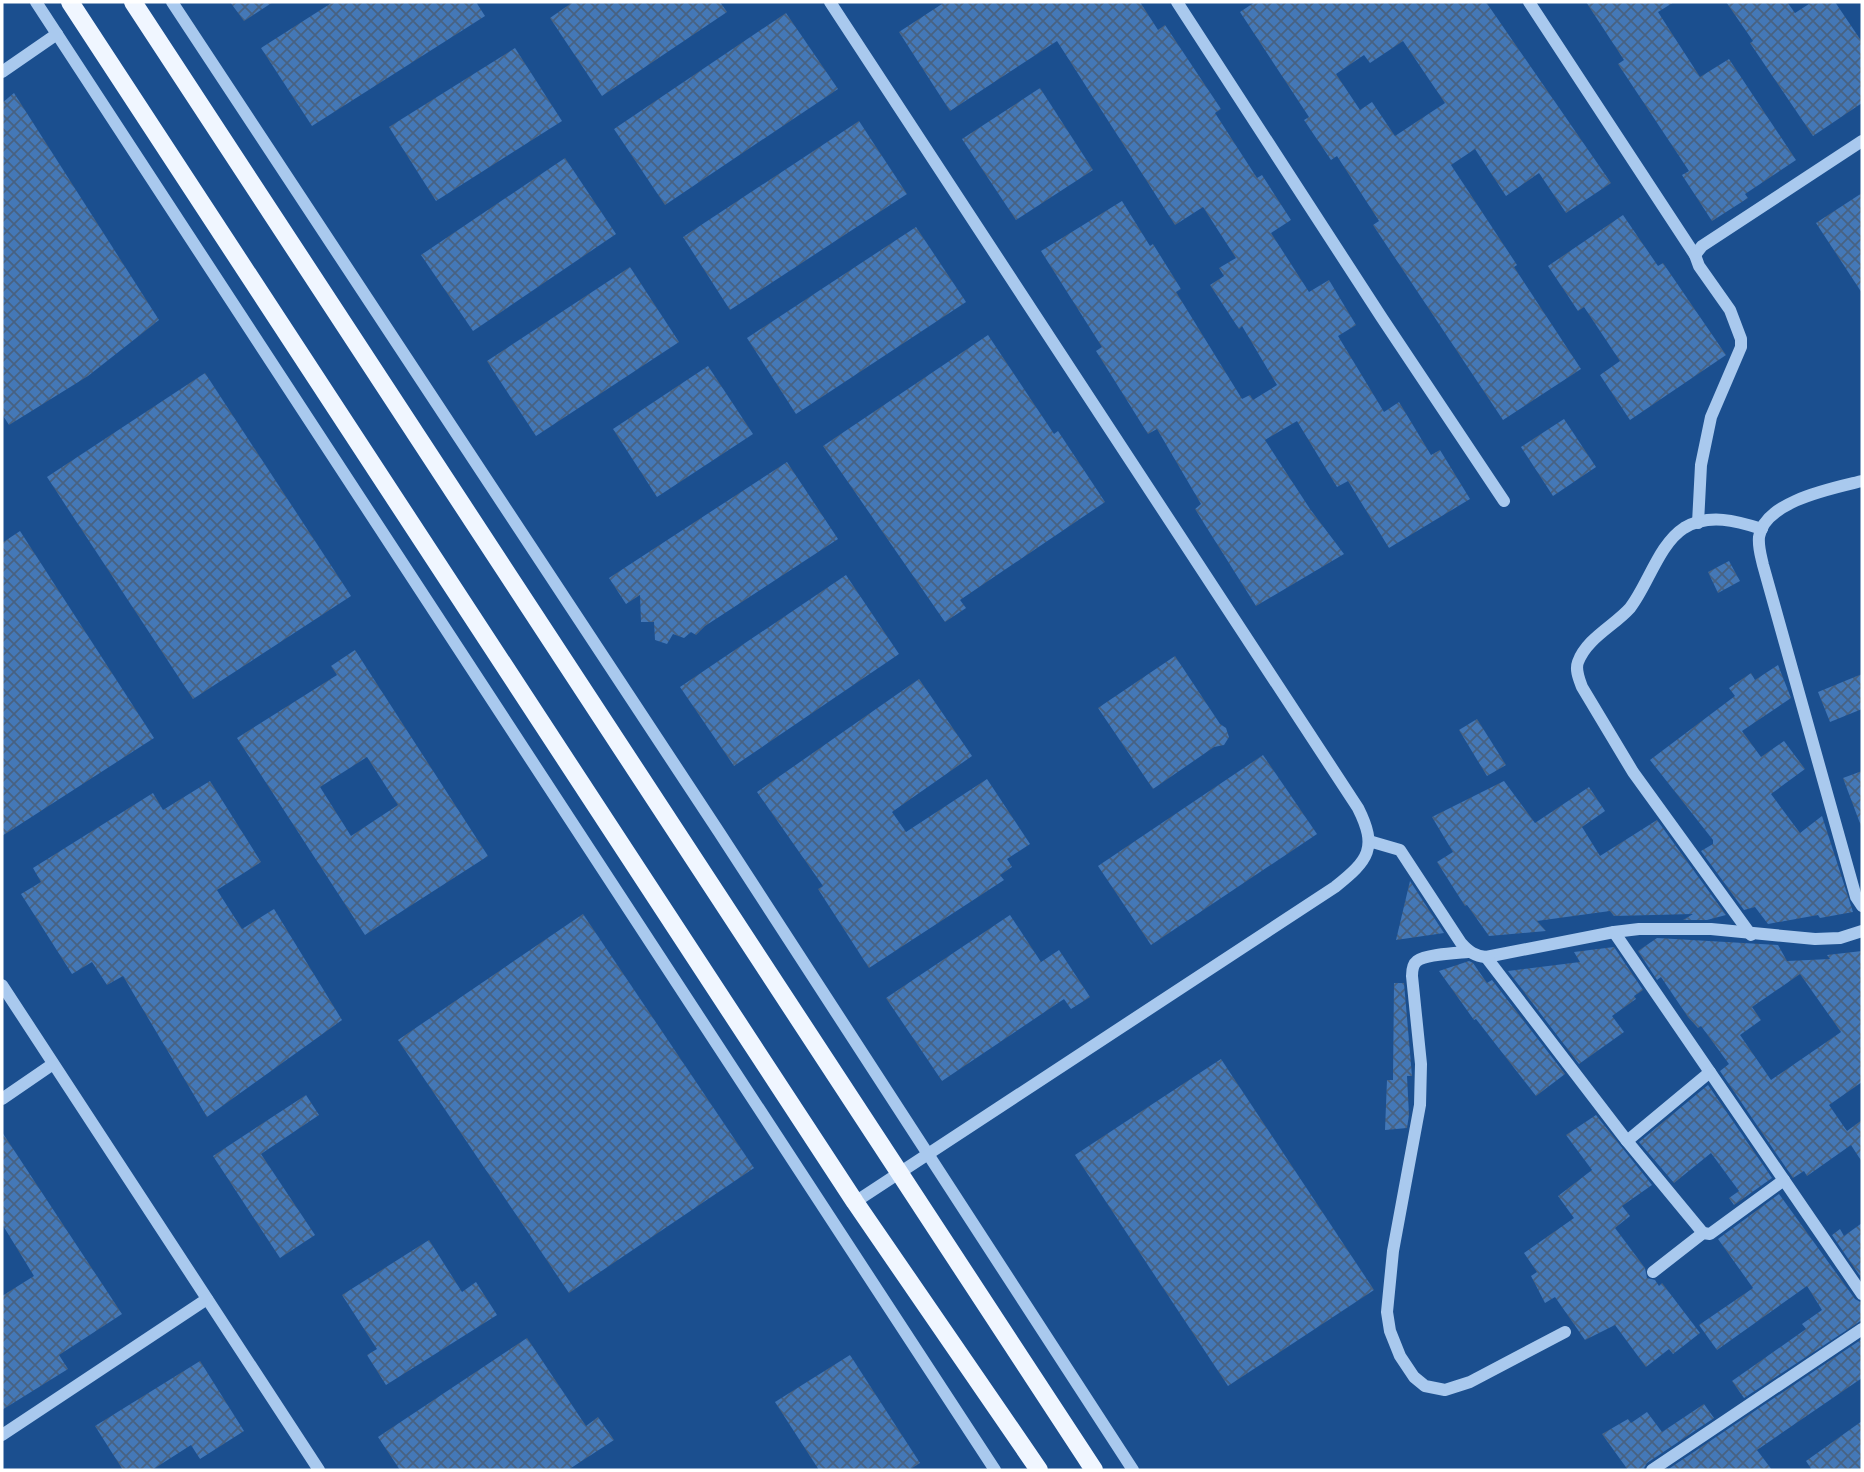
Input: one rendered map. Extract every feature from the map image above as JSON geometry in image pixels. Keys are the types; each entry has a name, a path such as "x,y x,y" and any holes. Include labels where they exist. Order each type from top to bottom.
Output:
{"main road":[{"path":"71,2 855,1202 1039,1470"},
{"path":"133,2 1094,1470"}],"street":[{"path":"36,2 995,1470"},
{"path":"172,2 719,832 1133,1470"},
{"path":"830,2 1275,685 1358,807 1366,824 1369,841 1367,853 1355,871 1335,887 855,1202"},
{"path":"1177,2 1504,501"},
{"path":"1529,2 1730,310 1741,339 1741,347 1711,417 1700,465 1698,523"},
{"path":"2,72 57,34"},
{"path":"1695,255 1702,246 1862,141"},
{"path":"1862,481 1808,495 1782,508 1762,529 1759,536 1763,565 1856,897 1862,906"},
{"path":"1751,934 1633,772 1577,676 1577,664 1584,651 1629,608 1671,539 1684,528 1725,519 1762,529"},
{"path":"1369,841 1400,850 1468,952"},
{"path":"1565,1332 1470,1382 1445,1390 1425,1386 1414,1377 1400,1356 1390,1331 1388,1312 1393,1251 1420,1105 1421,1064 1412,976 1416,961 1468,952 1486,957 1639,929 1711,929 1815,939 1840,938 1862,931"},
{"path":"1614,932 1862,1294"},
{"path":"1486,957 1627,1141 1703,1233 1710,1234 1784,1180"},
{"path":"2,985 319,1470"},
{"path":"2,1099 53,1064"},
{"path":"1627,1141 1710,1072"},
{"path":"1653,1272 1703,1233"},
{"path":"2,1435 207,1299"},
{"path":"1653,1470 1862,1329"}],"building":[{"path":"230,2 273,2 244,21"},
{"path":"333,2 476,2 485,16 312,126 261,48"},
{"path":"573,2 720,2 727,12 602,96 550,18"},
{"path":"945,2 1140,2 1158,30 1165,25 1221,109 1215,113 1257,178 1262,175 1291,220 1271,233 1309,292 1329,280 1356,325 1338,336 1384,412 1399,402 1431,455 1440,450 1470,499 1389,548 1348,481 1337,487 1297,421 1265,440 1310,509 1344,554 1256,606 1195,509 1201,504 1157,429 1148,434 1096,351 1102,347 1041,251 1122,201 1181,289 1176,292 1242,399 1250,395 1253,400 1277,385 1242,326 1239,329 1210,285 1224,276 1219,268 1236,258 1203,207 1175,225 1057,41 950,111 899,32"},
{"path":"1255,2 1486,2 1611,183 1566,213 1539,173 1506,196 1475,149 1451,165 1581,369 1503,420 1373,225 1379,221 1337,156 1331,160 1304,120 1309,117 1240,12","holes":["1403,41 1445,103 1395,136 1372,102 1360,110 1336,74 1364,55 1370,63"]},
{"path":"1586,2 1674,2 1658,12 1700,77 1729,59 1796,160 1745,194 1748,198 1712,221 1682,175 1689,171 1618,64 1624,60"},
{"path":"1726,2 1787,2 1795,13 1812,2 1835,2 1862,42 1862,103 1813,136 1750,43 1753,41"},
{"path":"786,13 838,89 665,205 614,129"},
{"path":"515,48 562,121 436,201 389,127"},
{"path":"1040,88 1093,170 1016,220 962,139"},
{"path":"14,93 159,320 88,376 9,425 2,414 2,103"},
{"path":"859,121 907,194 730,310 683,237"},
{"path":"565,158 616,234 473,331 421,255"},
{"path":"1862,193 1862,293 1816,223"},
{"path":"1623,215 1658,266 1663,263 1726,355 1630,420 1600,375 1620,361 1584,307 1578,311 1548,266"},
{"path":"916,227 966,302 796,414 747,338"},
{"path":"630,267 679,342 536,436 487,361"},
{"path":"988,335 1054,434 1058,431 1105,502 960,600 966,608 945,622 823,446"},
{"path":"708,366 753,434 657,497 613,429"},
{"path":"205,373 351,596 193,699 47,477"},
{"path":"1564,419 1596,467 1553,496 1521,447"},
{"path":"787,462 838,539 705,626 696,635 691,632 684,638 673,634 667,644 655,640 654,622 641,622 640,595 626,604 609,578"},
{"path":"20,531 154,738 2,836 2,543"},
{"path":"1729,561 1740,581 1718,593 1708,572"},
{"path":"846,575 899,654 734,766 680,687"},
{"path":"355,650 488,856 365,935 237,738 337,675 331,666","holes":["367,757 398,805 351,836 320,787"]},
{"path":"1175,656 1220,724 1226,728 1229,737 1224,745 1214,747 1153,789 1098,708"},
{"path":"1778,665 1791,698 1742,731 1761,757 1784,741 1805,769 1771,794 1800,833 1822,816 1853,912 1768,924 1755,907 1744,910 1701,851 1713,844 1713,840 1650,760 1735,696 1729,688 1751,673 1755,680"},
{"path":"1862,674 1862,709 1830,722 1818,692"},
{"path":"919,679 972,756 892,812 906,832 987,779 1030,844 1007,859 1012,867 1000,875 1004,880 869,968 818,889 823,886 757,792"},
{"path":"1477,719 1506,765 1487,776 1459,730"},
{"path":"1263,755 1317,834 1151,945 1098,866"},
{"path":"1862,771 1862,825 1861,826 1843,778"},
{"path":"210,781 261,862 217,890 242,929 274,909 342,1020 207,1117 123,976 107,985 92,962 72,974 21,894 41,882 33,868 153,793 163,810"},
{"path":"1504,781 1535,823 1589,787 1605,811 1582,827 1600,856 1657,820 1726,915 1707,920 1683,920 1693,914 1614,916 1610,911 1537,921 1546,931 1489,936 1467,905 1465,906 1437,862 1453,852 1432,817"},
{"path":"1410,881 1444,933 1396,940"},
{"path":"583,914 754,1168 569,1293 398,1040"},
{"path":"1010,915 1041,962 1059,950 1090,997 1071,1009 1064,999 942,1081 886,998"},
{"path":"1657,938 1778,945 1787,961 1830,959 1827,955 1862,951 1862,1082 1829,1105 1847,1131 1862,1120 1862,1162 1851,1145 1807,1176 1804,1171 1793,1178 1720,1071 1729,1064 1701,1026 1698,1028 1688,1017 1661,977 1657,980 1638,951","holes":["1800,974 1841,1032 1771,1080 1740,1035 1761,1020 1752,1007"]},
{"path":"1614,947 1643,990 1634,996 1636,999 1612,1016 1624,1032 1579,1064 1508,971 1580,962 1574,952"},
{"path":"1469,961 1487,983 1492,980 1565,1074 1536,1096 1476,1019 1474,1020 1439,971"},
{"path":"1394,983 1404,983 1412,1076 1407,1076 1407,1128 1385,1130 1387,1080 1393,1080"},
{"path":"1221,1059 1374,1290 1228,1386 1075,1155"},
{"path":"1708,1085 1772,1178 1734,1205 1729,1198 1739,1191 1711,1153 1674,1183 1639,1142"},
{"path":"306,1095 319,1115 261,1154 315,1235 280,1258 213,1156"},
{"path":"1596,1115 1652,1185 1622,1206 1630,1216 1615,1228 1645,1268 1647,1278 1655,1280 1659,1286 1662,1283 1700,1333 1673,1354 1669,1349 1646,1367 1615,1325 1585,1340 1555,1297 1545,1303 1531,1276 1537,1272 1524,1253 1574,1218 1558,1196 1592,1170 1566,1135"},
{"path":"2,1132 122,1314 59,1355 68,1369 2,1410 2,1296 34,1276 2,1224"},
{"path":"1779,1194 1855,1299 1862,1303 1862,1320 1744,1398 1732,1381 1806,1329 1802,1324 1822,1310 1807,1286 1717,1350 1699,1325 1753,1288 1718,1239"},
{"path":"1862,1223 1862,1279 1832,1235 1840,1229 1844,1236"},
{"path":"429,1240 462,1292 476,1282 497,1315 386,1385 367,1355 377,1349 342,1295"},
{"path":"527,1338 586,1426 598,1417 614,1440 568,1470 400,1470 378,1437"},
{"path":"1862,1339 1862,1378 1757,1450 1772,1470 1667,1470"},
{"path":"850,1355 920,1463 909,1470 819,1470 775,1402"},
{"path":"200,1361 244,1431 200,1459 191,1445 152,1470 123,1470 95,1426"},
{"path":"1704,1404 1714,1418 1647,1463 1643,1470 1628,1470 1602,1434 1628,1419 1631,1423 1647,1412 1662,1432"},
{"path":"1862,1421 1862,1470 1812,1470 1806,1461"}]}
